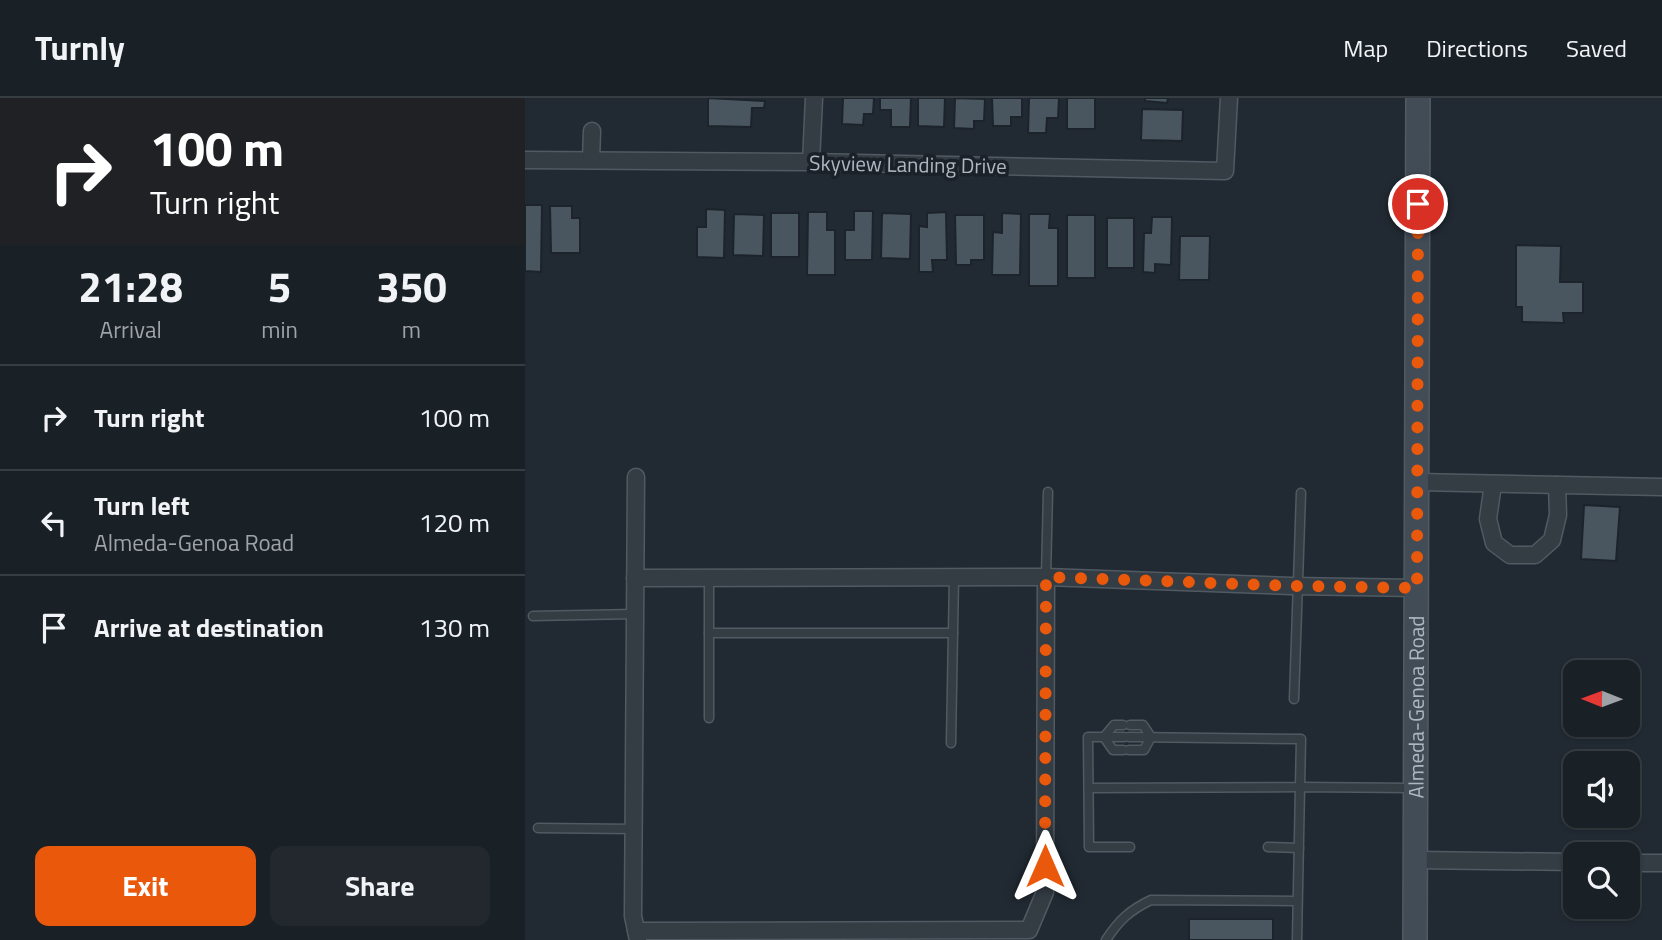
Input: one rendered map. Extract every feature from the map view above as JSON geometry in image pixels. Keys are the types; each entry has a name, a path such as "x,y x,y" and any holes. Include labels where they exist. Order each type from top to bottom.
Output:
{"main road":[{"name":"Almeda-Genoa Road","path":"1415,940 1418,98"}],"street":[{"path":"811,162 814,98"},
{"name":"Skyview Landing Drive","path":"525,160 811,162 1225,171 1229,98"},
{"path":"591,160 592,131"},
{"path":"636,477 633,916 637,936 950,935 1029,930 1045,892 1046,577"},
{"path":"1417,482 1662,487"},
{"path":"1493,484 1488,519 1494,543 1510,555 1535,555 1552,540 1558,515 1557,485"},
{"path":"635,578 1046,577 1417,588"},
{"path":"1416,860 1563,862"},
{"path":"1640,863 1662,863"}],"lane":[{"path":"1046,577 1048,492"},
{"path":"1294,699 1301,493"},
{"path":"951,743 954,577"},
{"path":"709,578 709,718"},
{"path":"533,616 635,614"},
{"path":"709,633 953,633"},
{"path":"1104,737 1114,725 1143,725 1151,737"},
{"path":"1131,847 1089,846 1088,737 1301,739 1297,940"},
{"path":"1104,737 1113,750 1144,750 1151,737"},
{"path":"1089,788 1416,788"},
{"path":"538,828 634,830"},
{"path":"1268,847 1299,848"},
{"path":"1106,940 1134,908 1151,900 1297,901"}],"building":[{"path":"708,98 765,101 764,108 752,108 751,127 708,126"},
{"path":"843,98 874,98 873,114 864,114 863,125 842,124"},
{"path":"880,98 911,98 910,127 891,127 891,110 880,110"},
{"path":"918,98 945,98 944,127 918,126"},
{"path":"955,98 985,99 984,121 974,121 974,129 954,128"},
{"path":"992,98 1022,98 1022,117 1011,117 1011,126 993,126"},
{"path":"1029,98 1059,98 1058,118 1047,118 1046,133 1028,133"},
{"path":"1067,98 1095,98 1095,129 1067,129"},
{"path":"1145,98 1168,98 1167,103 1145,101"},
{"path":"1142,109 1183,110 1182,141 1141,140"},
{"path":"525,205 542,205 541,272 525,271"},
{"path":"550,206 572,206 572,218 580,218 580,253 551,253"},
{"path":"706,209 725,210 724,258 697,257 697,227 706,227"},
{"path":"854,211 873,211 872,260 845,260 845,230 854,230"},
{"path":"808,212 827,212 827,230 835,230 835,275 807,275"},
{"path":"946,212 947,260 932,260 933,272 919,272 919,226 927,227 927,213"},
{"path":"771,213 799,213 799,257 771,257"},
{"path":"882,213 911,214 910,259 881,258"},
{"path":"1002,213 1021,214 1020,275 992,275 993,232 1002,233"},
{"path":"734,214 764,215 763,256 733,255"},
{"path":"1029,214 1050,214 1049,228 1058,228 1058,286 1029,286"},
{"path":"955,215 984,215 984,260 971,260 971,265 956,265"},
{"path":"1067,215 1095,215 1095,278 1067,278"},
{"path":"1152,217 1172,217 1171,265 1155,264 1155,273 1143,272 1144,233 1151,233"},
{"path":"1107,218 1134,218 1134,268 1107,268"},
{"path":"1180,236 1210,236 1209,280 1179,280"},
{"path":"1516,245 1561,246 1560,282 1583,282 1583,313 1563,313 1564,323 1522,322 1522,307 1516,307"},
{"path":"1584,505 1620,507 1616,561 1581,559"},
{"path":"1189,919 1273,919 1273,940 1189,940"}],"route":[{"path":"1045,866 1046,577 1417,588 1418,204"}]}
